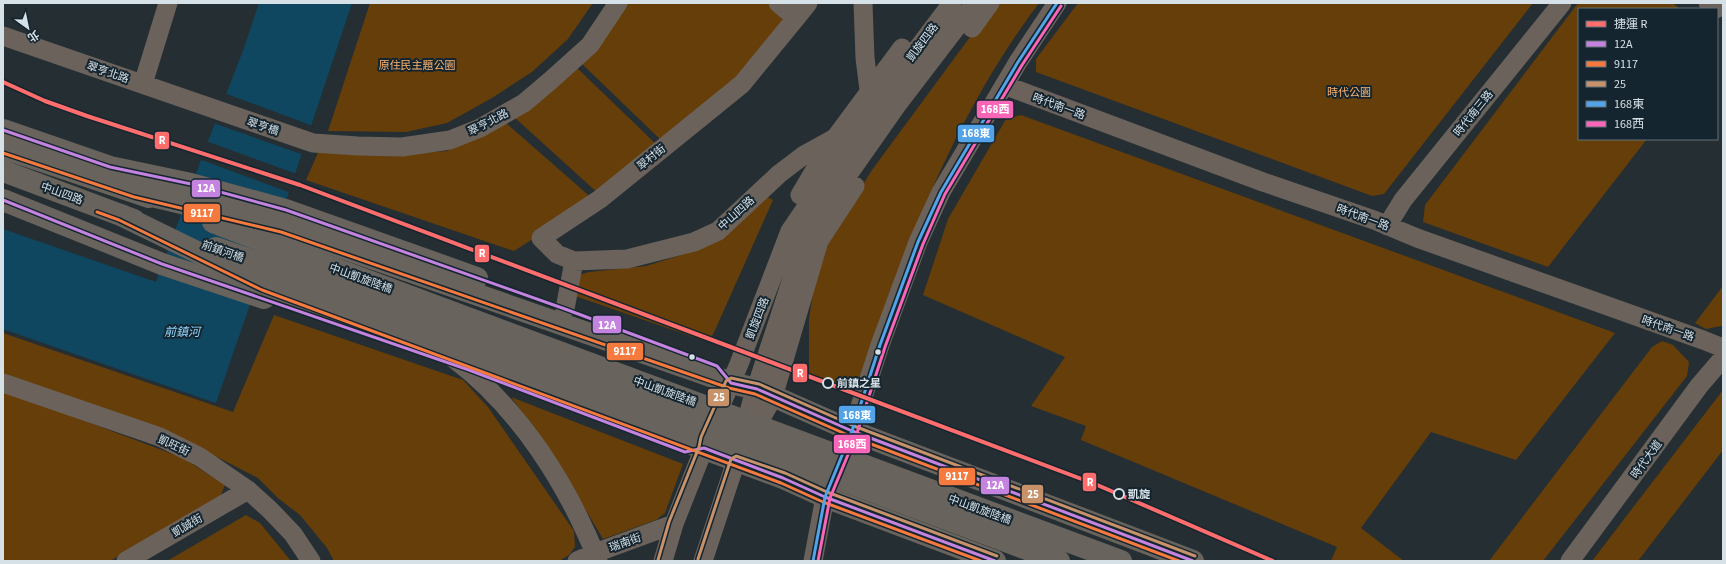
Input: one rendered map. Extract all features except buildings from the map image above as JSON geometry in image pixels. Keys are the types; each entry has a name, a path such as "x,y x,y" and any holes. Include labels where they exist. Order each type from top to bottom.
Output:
{"main road":[{"path":"3,130 110,167 186,199 281,228 735,374"},
{"path":"3,148 135,192 186,199"},
{"name":"中山四路","path":"3,171 121,215 172,236"},
{"name":"前鎮河橋","path":"186,199 281,228"},
{"path":"3,200 162,264 265,283 783,478 825,497 995,561"},
{"path":"281,228 565,309 717,366 735,374 765,393 852,430 1193,561"},
{"name":"中山凱旋陸橋","path":"281,228 1121,561"},
{"name":"前鎮河橋","path":"172,236 265,283"},
{"path":"265,283 469,370 685,452 704,448"},
{"name":"中山凱旋陸橋","path":"265,283 1059,561"}],"street":[{"path":"142,84 168,3"},
{"name":"翠亨北路","path":"313,143 402,147 450,140 480,128 524,103 590,45 618,3"},
{"path":"778,3 796,18 808,3"},
{"path":"863,3 865,58 869,90"},
{"name":"凱旋四路","path":"735,374 735,345 781,226 836,137 869,90 936,3"},
{"name":"凱旋四路","path":"663,561 674,524 704,448 706,439 735,374 790,231 881,97 952,3"},
{"name":"凱旋四路","path":"765,393 808,233 897,106 975,3"},
{"name":"凱旋四路","path":"703,561 736,461 765,393 820,241 868,166 990,3"},
{"path":"813,561 825,497 852,430 880,345 918,242 941,192 1004,85 1057,3"},
{"name":"時代南三路","path":"1387,226 1403,200 1562,3"},
{"name":"翠村街","path":"574,261 557,254 541,238 600,199 742,84 796,18"},
{"name":"翠亨北路","path":"3,36 214,109"},
{"name":"時代南一路","path":"1004,85 1417,238 1723,348"},
{"name":"翠亨橋","path":"214,109 313,143"},
{"name":"中山四路","path":"574,261 627,259 694,242 718,230 785,169 804,155 836,137"},
{"path":"565,309 574,261"},
{"path":"443,350 469,370 502,403 543,455 575,508 597,557"},
{"name":"時代大道","path":"1570,561 1699,386 1723,358"},
{"name":"凱旺街","path":"3,383 176,444 200,457 248,490 293,534 311,561"},
{"name":"凱誠街","path":"126,561 248,490"},
{"name":"瑞南街","path":"577,561 597,557 674,524"}],"green space":[{"name":"原住民主題公園","path":"370,3 593,3 568,39 532,72 492,98 447,123 406,132 328,131"},
{"path":"623,3 767,3 787,18 740,81 664,143 578,60"},
{"path":"995,3 1039,3 1008,47 981,92 955,140 932,188 892,288 856,389 809,380 809,319 817,266 826,243 872,170"},
{"name":"時代公園","path":"1078,3 1533,3 1384,194 1372,196 1036,72 1036,59"},
{"path":"1578,3 1673,3 1679,8 1578,8 1578,140 1646,140 1548,267 1423,222 1425,205"},
{"path":"573,64 659,147 600,195 514,117"},
{"path":"1021,115 1615,333 1516,460 1431,432 1361,528 1404,561 1331,561 1337,547 1081,440 1086,426 1031,406 1065,357 923,295 948,219 1006,119"},
{"path":"506,123 594,200 514,251 306,180 320,148 380,156 447,151"},
{"path":"764,195 773,200 711,338 705,341 575,296 579,275 589,272 646,266 681,255"},
{"path":"1723,286 1723,324 1721,326 1706,329 1695,323"},
{"path":"274,315 463,380 488,407 574,531 575,547 569,555 559,561 334,561 327,548 300,515 279,499 258,478 215,456 3,376 3,333 233,412"},
{"path":"1662,341 1673,345 1689,362 1687,376 1543,561 1489,561 1652,347"},
{"path":"3,390 183,458 225,485 220,497 110,561 3,561"},
{"path":"1723,390 1723,450 1638,561 1592,561"},
{"path":"511,397 683,464 665,513 656,520 603,539 547,445"},
{"path":"246,515 260,523 291,561 167,561"}],"water":[{"name":"前鎮河","path":"259,3 352,3 216,403 3,329 3,229 156,282 244,48"}],"pier":[{"path":"224,93 313,126 304,155 213,123"},
{"path":"206,141 297,174 291,193 199,159"}],"metro line":[{"name":"R","path":"3,82 45,101 87,116 300,185 1095,484 1273,561"}],"transit line":[{"name":"168東","path":"813,561 825,497 852,431 880,345 918,242 941,192 1018,62 1057,3"},
{"name":"168西","path":"818,561 830,498 857,433 885,347 923,244 945,194 1022,65 1061,6"},
{"name":"12A","path":"3,130 110,167 191,184 286,210 565,309 717,366 731,383 757,389 852,431 1193,561"},
{"name":"9117","path":"3,153 134,197 281,232 729,388 755,394 850,436 1179,561"},
{"name":"12A","path":"3,200 162,264 469,370 685,452 704,448 783,478 825,497 995,561"},
{"name":"9117","path":"97,212 119,220 262,290 781,483 823,502 981,561"},
{"name":"25","path":"658,560 669,522 699,447 701,437 726,381 731,378 759,384 854,426 1195,556"},
{"name":"25","path":"698,559 731,459 736,456 785,473 827,492 997,556"}],"place":[{"name":"前鎮之星","path":"828,383"},
{"name":"凱旋","path":"1119,494"}]}
